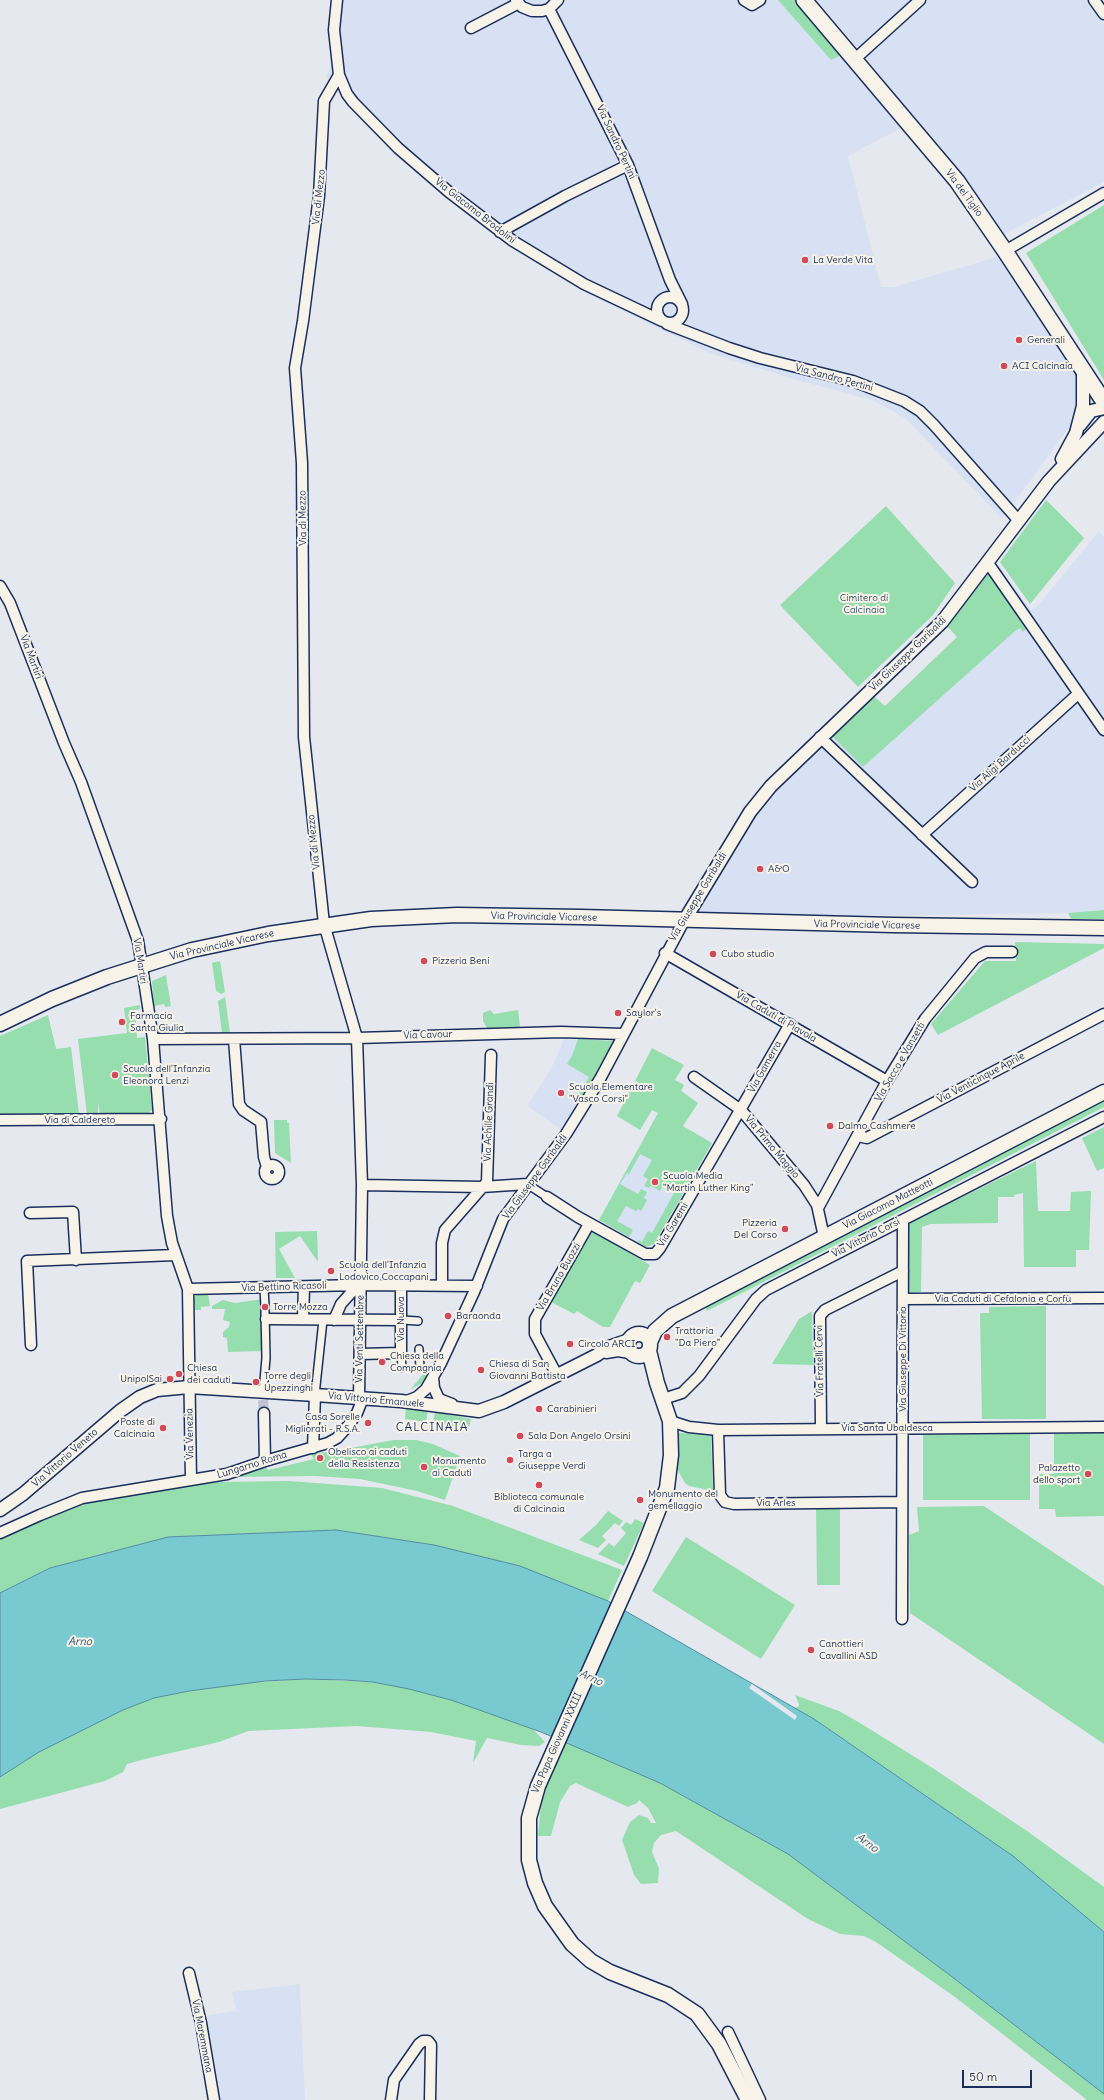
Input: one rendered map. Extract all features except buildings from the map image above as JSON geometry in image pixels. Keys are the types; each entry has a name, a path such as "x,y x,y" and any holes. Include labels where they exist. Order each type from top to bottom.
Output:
{"main road":[{"name":"Via del Tiglio","path":"804,0 957,181 1104,402"},
{"name":"Via Provinciale Vicarese","path":"0,1024 52,999 141,965 215,945 324,924 371,919 457,915 581,916 684,921 1104,928"},
{"name":"Via Giacomo Matteotti","path":"639,1346 662,1320 1104,1092"},
{"name":"Via Papa Giovanni XXIII","path":"639,1346 663,1399 670,1422 671,1455 668,1488 533,1799 528,1836 532,1873 545,1906 572,1944 591,1960 610,1972 668,1995 697,2014 716,2040 748,2100"}],"street":[{"path":"337,0 334,30 339,75"},
{"path":"471,28 517,2 532,11 549,9 558,0"},
{"path":"744,0 752,5 760,0"},
{"path":"855,59 920,0"},
{"path":"1094,0 1104,14"},
{"name":"Via Sandro Pertini","path":"549,9 628,165 670,280 683,308 688,325 696,334"},
{"name":"Via Giacomo Brodolini","path":"339,75 347,94 398,148 448,192 500,232 584,284 664,322"},
{"name":"Via di Mezzo","path":"339,75 324,101 323,152 303,321 295,368 302,463 304,737 324,924 357,1038"},
{"path":"500,232 565,196 628,165"},
{"path":"1005,251 1104,193"},
{"path":"640,311 652,309 660,302 665,298 675,298 683,308 678,321 664,322 657,313 660,302 667,293 670,280"},
{"name":"Via Sandro Pertini","path":"664,322 760,358 853,381 904,401 920,412 934,425 1019,521"},
{"path":"1076,433 1083,406 1083,372"},
{"path":"1049,481 1083,420 1091,411 1104,408"},
{"path":"1049,481 1104,422"},
{"path":"1082,444 1104,433"},
{"name":"Via Giuseppe Garibaldi","path":"407,1401 422,1393 433,1375 477,1286 503,1219 527,1184 566,1134 600,1079 622,1034 665,954 759,800 820,737 942,622 1049,481"},
{"path":"988,563 1104,730"},
{"name":"Via Martiri","path":"0,586 10,603 105,845 118,887 135,930 153,1039 161,1119 167,1216 175,1255 188,1289"},
{"name":"Via Aligi Barducci","path":"922,835 1078,694"},
{"path":"820,737 972,882"},
{"name":"Via Sacco e Vanzetti","path":"818,1208 887,1081 925,1019 975,958 986,952 1012,952"},
{"name":"Via Caduti di Piavola","path":"665,954 790,1024 887,1081"},
{"name":"Via Venticinque Aprile","path":"858,1136 867,1138 1104,1014"},
{"name":"Via Gamerra","path":"741,1110 790,1024"},
{"name":"Via Cavour","path":"153,1039 357,1038 561,1032 622,1034"},
{"path":"234,1038 239,1104 243,1110 261,1122 264,1157 267,1167"},
{"name":"Via Venti Settembre","path":"357,1038 362,1185 360,1285 361,1398"},
{"name":"Via Achille Grandi","path":"442,1284 442,1243 445,1230 487,1182 491,1055"},
{"name":"Via Primo Maggio","path":"694,1077 741,1110 804,1186 818,1208 824,1237"},
{"name":"Via Garemi","path":"547,1197 589,1224 645,1254 655,1254 660,1248 741,1110"},
{"name":"Via Vittorio Corsi","path":"663,1399 682,1393 699,1376 756,1299 766,1290 1104,1117"},
{"name":"Via di Caldereto","path":"0,1120 161,1119"},
{"path":"362,1185 482,1187 527,1184 547,1197"},
{"path":"30,1213 73,1212 76,1260"},
{"name":"Via Giuseppe Di Vittorio","path":"902,1620 903,1220"},
{"name":"Via Bruno Buozzi","path":"557,1375 535,1334 535,1319 589,1224"},
{"path":"31,1345 27,1261 175,1255"},
{"name":"Via Fratelli Cervi","path":"821,1428 820,1316 825,1310 903,1271"},
{"name":"Via Bettino Ricasoli","path":"188,1289 442,1284 477,1286"},
{"path":"334,1320 341,1304 360,1285"},
{"name":"Via Nuova","path":"401,1285 401,1353"},
{"path":"303,1319 304,1287"},
{"path":"263,1396 266,1312 264,1288"},
{"name":"Via Venezia","path":"188,1289 191,1480"},
{"name":"Via Caduti di Cefalonia e Corfù","path":"903,1299 1104,1298"},
{"path":"266,1312 303,1319 418,1321"},
{"path":"313,1448 315,1394 323,1320"},
{"path":"433,1375 433,1384 439,1398 467,1410 484,1410 597,1354 639,1346"},
{"path":"419,1349 420,1368"},
{"path":"360,1354 401,1353 402,1368"},
{"name":"Via Vittorio Emanuele","path":"189,1387 263,1396 315,1394 407,1401 467,1410"},
{"name":"Via Vittorio Veneto","path":"0,1510 23,1494 130,1404 153,1391 189,1387"},
{"name":"Lungarno Roma","path":"0,1533 82,1498 227,1474 265,1461 313,1448 337,1438 357,1413 361,1398"},
{"path":"264,1413 265,1461"},
{"name":"Via Santa Ubaldesca","path":"670,1422 689,1427 718,1430 1104,1426"},
{"name":"Via Arles","path":"718,1430 720,1495 725,1502 734,1504 902,1502"},
{"name":"Via Maremmana","path":"189,1973 201,2023 214,2100"},
{"path":"728,2032 760,2100"},
{"path":"391,2100 394,2080 418,2044 423,2041 428,2041 431,2045 430,2100"}],"shaded area":[{"path":"331,0 796,0 903,127 848,156 881,287 894,287 1007,254 1081,381 1070,426 1002,519 905,418 872,400 797,380 709,353 588,294 497,236 444,197 395,152 352,109 326,77 330,68"},
{"path":"816,0 1087,0 1104,24 1104,182 1004,234 868,60"},
{"path":"1099,531 1104,537 1104,910 1068,913 688,918 755,815 776,788 874,696 885,706 957,637 947,626 996,563 1031,610 1037,607"},
{"name":"Scuola Elementare \"Vasco Corsi\"","path":"564,1039 613,1041 592,1083 562,1130 527,1106 552,1067"},
{"name":"Scuola Media \"Martin Luther King\"","path":"658,1113 712,1143 654,1244 646,1247 599,1220"},
{"path":"300,1984 305,2100 218,2100 204,2016 236,2011 232,1992"}],"green space":[{"path":"778,0 796,0 843,54 831,60"},
{"path":"1104,205 1104,380 1026,253"},
{"path":"1046,500 1084,538 1030,604 1000,562"},
{"name":"Cimitero di Calcinaia","path":"886,506 955,583 933,615 858,687 780,605"},
{"path":"988,573 1026,629 1023,632 1020,628 1015,631 863,767 831,735 873,696 885,706 957,637 947,626"},
{"path":"1104,910 1104,919 1071,919 1068,913"},
{"path":"1015,942 1104,944 1104,948 938,1035 931,1024 985,961 1016,961"},
{"path":"220,961 225,992 221,994 216,991 212,963"},
{"path":"166,975 171,1006 165,1007 164,1004 154,1006 152,981"},
{"path":"225,997 230,1033 222,1033 218,1001"},
{"name":"Scuola dell'Infanzia Eleonora Lenzi","path":"140,1005 140,1009 135,1010 137,1038 145,1037 152,1110 148,1113 100,1115 98,1102 98,1115 87,1115 78,1039 127,1033 124,1008"},
{"path":"490,1010 494,1014 518,1010 520,1027 487,1028 483,1021 483,1013"},
{"path":"48,1015 56,1049 71,1047 79,1114 51,1116 0,1115 0,1036"},
{"path":"578,1039 613,1041 580,1103 575,1101 589,1077 567,1064 572,1056"},
{"name":"Scuola Media \"Martin Luther King\"","path":"652,1048 684,1065 675,1080 684,1085 681,1091 698,1103 683,1126 712,1143 654,1244 646,1247 638,1242 639,1240 642,1242 648,1231 652,1233 674,1193 662,1187 660,1191 651,1186 649,1188 644,1186 648,1179 643,1176 652,1160 640,1154 629,1174 627,1173 620,1184 638,1194 641,1189 647,1192 644,1198 647,1200 641,1211 638,1209 636,1211 626,1206 617,1221 633,1230 629,1237 599,1220 658,1113 652,1110 640,1130 617,1116"},
{"path":"1104,1099 1104,1107 707,1311 704,1305"},
{"path":"274,1120 287,1120 287,1123 289,1123 291,1163 275,1153"},
{"path":"1104,1127 1104,1168 1097,1171 1082,1138"},
{"path":"1036,1161 1038,1211 1070,1211 1071,1192 1091,1191 1089,1250 1076,1250 1076,1267 1024,1267 1023,1193 1014,1195 1014,1197 998,1197 998,1223 930,1224 922,1227 921,1292 907,1293 907,1224"},
{"path":"317,1231 318,1262 300,1236 279,1249 295,1278 276,1278 275,1232"},
{"path":"592,1231 650,1265 640,1283 635,1281 610,1327 603,1327 577,1311 574,1314 551,1302"},
{"path":"200,1293 208,1293 210,1306 201,1307 201,1310 192,1310 193,1298"},
{"path":"263,1299 260,1319 262,1320 264,1351 228,1352 227,1338 223,1337 223,1332 229,1327 230,1322 223,1320 225,1309 212,1309 212,1306 223,1300 235,1303"},
{"path":"1046,1306 1046,1419 982,1419 980,1313 989,1313 989,1307"},
{"path":"812,1311 813,1365 772,1364 799,1319"},
{"path":"425,1372 429,1373 422,1383 410,1390"},
{"path":"406,1409 428,1411 426,1422 405,1419"},
{"path":"435,1412 471,1419 468,1432 433,1422"},
{"path":"674,1432 711,1436 713,1491 689,1486 685,1483 674,1463"},
{"path":"1104,1433 1104,1516 1056,1517 1055,1509 1039,1509 1039,1474 1054,1474 1054,1434"},
{"path":"1030,1434 1030,1500 923,1500 923,1435"},
{"path":"393,1440 416,1440 433,1444 460,1456 445,1500 417,1491 360,1479 316,1476 232,1477 265,1466 268,1470 314,1459 310,1453 330,1452"},
{"path":"289,1481 382,1488 453,1506 622,1570 608,1601 434,1545 336,1530 168,1537 50,1568 0,1593 0,1538 44,1517 84,1503 156,1490 218,1482"},
{"path":"984,1506 1104,1586 1104,1744 910,1613 909,1535 919,1531 917,1507"},
{"path":"816,1509 840,1509 840,1585 817,1585"},
{"path":"608,1511 623,1521 619,1526 615,1523 602,1536 606,1540 598,1548 579,1540 596,1525"},
{"path":"635,1519 644,1523 624,1566 598,1554 609,1543 614,1547 626,1533 621,1528 626,1522 631,1525"},
{"path":"686,1537 795,1605 761,1659 652,1591"},
{"path":"305,1679 373,1682 409,1689 451,1700 533,1729 545,1742 539,1746 521,1745 487,1738 473,1763 476,1741 431,1732 357,1726 248,1731 219,1742 127,1764 123,1772 105,1781 0,1809 0,1777 39,1752 123,1710 154,1698 227,1684"},
{"path":"795,1695 839,1711 931,1767 1027,1831 1104,1887 1104,1932 1013,1856 814,1719 793,1708 798,1707 799,1704"},
{"path":"565,1742 660,1783 788,1854 951,1976 1104,2094 1104,2100 1087,2100 955,1997 876,1942 864,1936 840,1934 808,1919 676,1831 661,1835 654,1843 652,1852 659,1869 658,1883 641,1884 634,1875 622,1840 630,1822 639,1815 648,1818 651,1823 656,1823 648,1808 639,1800 637,1803 628,1807 576,1783 570,1786 560,1802 551,1836 538,1836 541,1804 546,1785"}],"water":[{"name":"Arno","path":"336,1530 434,1545 520,1566 608,1601 814,1719 1013,1856 1104,1932 1104,2094 951,1976 788,1854 660,1783 541,1732 451,1700 409,1689 373,1682 345,1680 305,1679 265,1681 189,1691 154,1698 123,1710 39,1752 0,1777 0,1593 50,1568 168,1537"}],"pier":[{"path":"752,1684 797,1716 795,1720 749,1688"}],"tunnel":[{"path":"263,1400 264,1413"}],"place":[{"name":"La Verde Vita","path":"805,260"},
{"name":"Generali","path":"1019,340"},
{"name":"ACI Calcinaia","path":"1004,366"},
{"name":"A&O","path":"760,869"},
{"name":"Cubo studio","path":"713,954"},
{"name":"Pizzeria Beni","path":"424,961"},
{"name":"Saylor's","path":"618,1013"},
{"name":"Farmacia Santa Giulia","path":"122,1022"},
{"name":"Scuola dell'Infanzia Eleonora Lenzi","path":"115,1075"},
{"name":"Scuola Elementare \"Vasco Corsi\"","path":"561,1093"},
{"name":"Dalmo Cashmere","path":"830,1126"},
{"name":"Scuola Media \"Martin Luther King\"","path":"655,1182"},
{"name":"Pizzeria Del Corso","path":"785,1229"},
{"name":"Scuola dell'Infanzia Lodovico Coccapani","path":"331,1271"},
{"name":"Torre Mozza","path":"265,1307"},
{"name":"Baraonda","path":"448,1316"},
{"name":"Trattoria \"Da Piero\"","path":"667,1337"},
{"name":"Circolo ARCI","path":"570,1344"},
{"name":"Chiesa della Compagnia","path":"382,1362"},
{"name":"Chiesa di San Giovanni Battista","path":"481,1370"},
{"name":"Chiesa dei caduti","path":"179,1374"},
{"name":"UnipolSai","path":"170,1379"},
{"name":"Torre degli Upezzinghi","path":"256,1382"},
{"name":"Carabinieri","path":"539,1409"},
{"name":"Casa Sorelle Migliorati - R.S.A.","path":"368,1423"},
{"name":"Poste di Calcinaia","path":"163,1428"},
{"name":"Sala Don Angelo Orsini","path":"520,1436"},
{"name":"Obelisco ai caduti della Resistenza","path":"320,1458"},
{"name":"Targa a Giuseppe Verdi","path":"510,1460"},
{"name":"Monumento ai Caduti","path":"424,1467"},
{"name":"Palazetto dello sport","path":"1088,1474"},
{"name":"Biblioteca comunale di Calcinaia","path":"539,1485"},
{"name":"Monumento del gemellaggio","path":"640,1500"},
{"name":"Canottieri Cavallini ASD","path":"811,1650"}],"district":[{"name":"CALCINAIA","path":"432,1428"}]}
